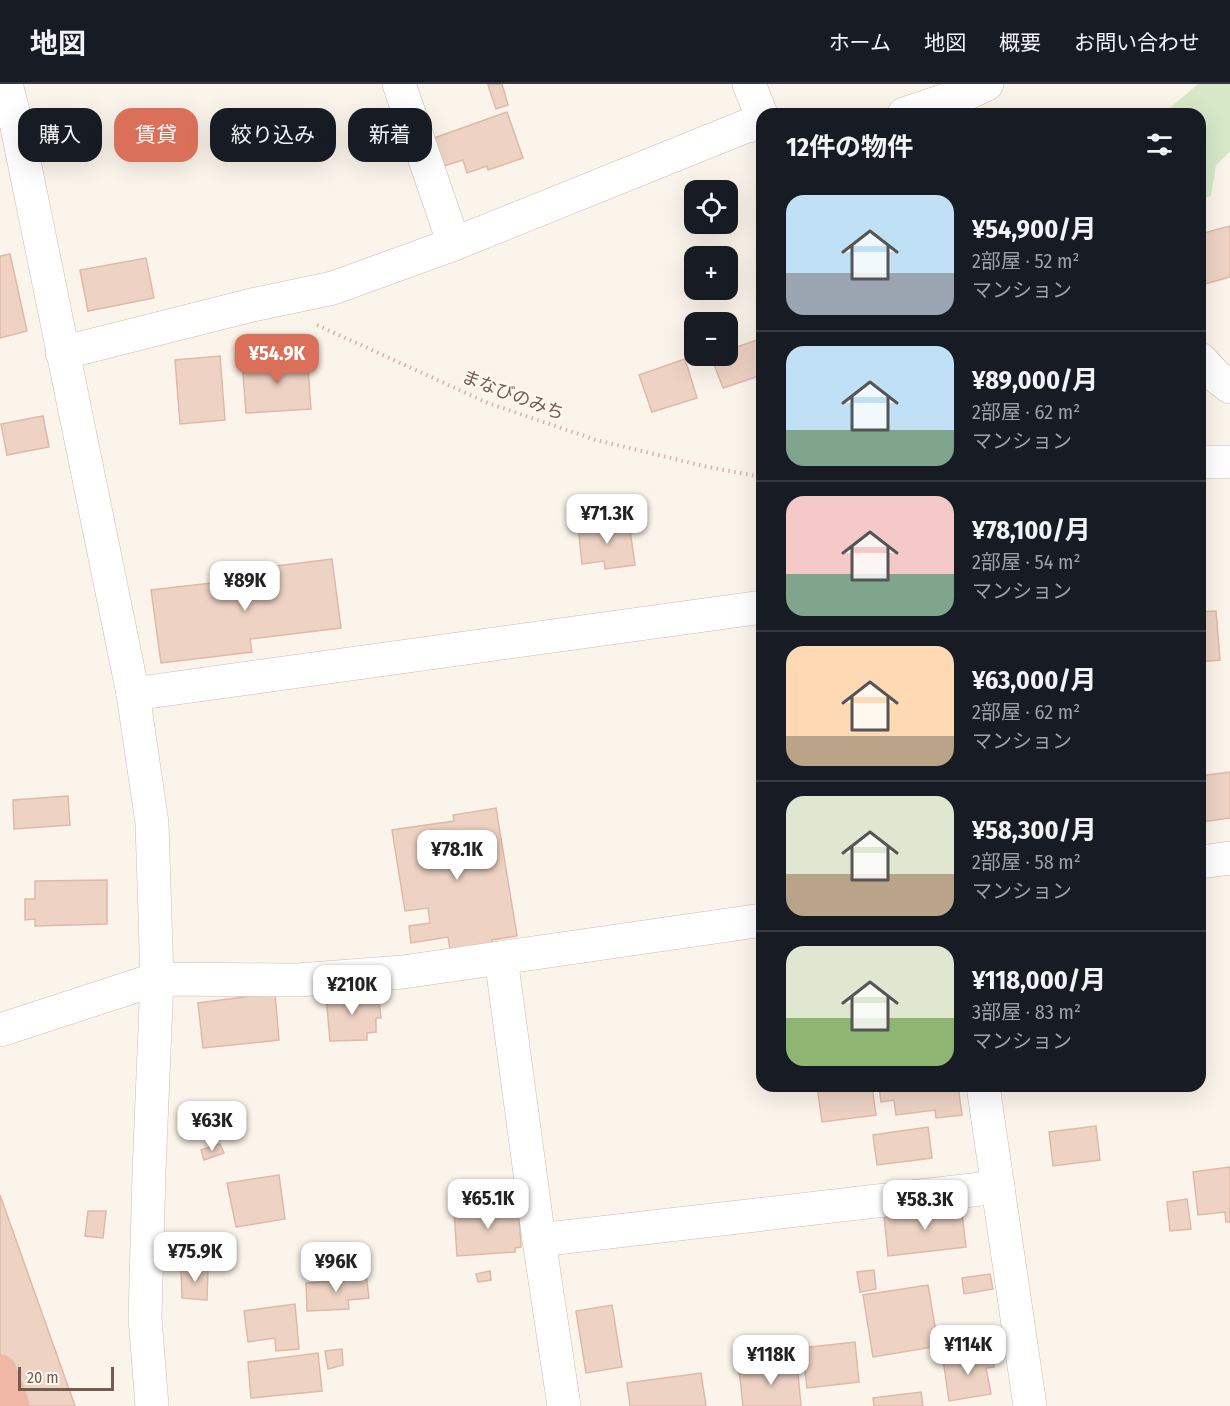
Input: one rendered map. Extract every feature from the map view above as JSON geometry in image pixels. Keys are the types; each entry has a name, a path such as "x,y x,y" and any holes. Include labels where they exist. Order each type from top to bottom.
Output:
{"highway":[{"path":"0,1371 13,1406"}],"street":[{"path":"6,84 17,127 134,694 152,823 157,979 145,1318 152,1406"},
{"path":"399,84 454,244"},
{"path":"749,84 758,108"},
{"path":"922,108 987,84"},
{"path":"62,353 333,288 454,244 744,127 756,124"},
{"path":"1206,366 1230,387"},
{"path":"1206,462 1230,462"},
{"path":"134,694 756,608"},
{"path":"1206,861 1230,858"},
{"path":"0,1030 157,979 298,980 403,972 756,921"},
{"path":"501,958 564,1406"},
{"path":"984,1092 1030,1406"},
{"path":"540,1240 998,1187"}],"path":[{"name":"まなびのみち","path":"268,302 488,403 596,440 708,467 756,476"}],"green space":[{"path":"1198,84 1230,84 1230,152 1216,165 1211,196 1206,197 1206,108 1170,108"}],"building":[{"path":"502,84 508,105 496,109 488,85"},
{"path":"507,112 523,158 488,170 487,166 467,173 463,160 444,166 434,138"},
{"path":"1230,226 1230,277 1206,284 1206,232"},
{"path":"10,254 27,331 0,338 0,256"},
{"path":"146,258 154,298 88,311 80,270"},
{"path":"756,340 756,377 723,388 715,366 738,366 738,347"},
{"path":"220,356 225,420 180,424 175,360"},
{"path":"307,356 311,409 246,413 242,361"},
{"path":"684,359 684,366 687,366 697,398 652,412 639,375"},
{"path":"43,416 49,447 7,455 1,424"},
{"path":"597,523 598,528 629,523 635,565 605,569 604,561 582,564 578,525"},
{"path":"332,559 341,628 250,639 252,652 161,663 151,590 220,582 221,591 270,585 268,567"},
{"path":"1216,611 1220,660 1206,661 1206,612"},
{"path":"1230,772 1230,818 1206,821 1206,775"},
{"path":"68,796 70,825 14,829 13,800"},
{"path":"496,808 517,936 492,940 493,948 451,955 448,937 411,943 409,926 430,923 428,908 405,911 392,830 454,821 453,815"},
{"path":"107,880 107,924 35,926 35,919 25,920 25,899 35,899 35,881"},
{"path":"275,993 279,1040 203,1048 198,1003"},
{"path":"378,993 381,1018 376,1018 376,1032 367,1033 367,1040 330,1041 326,995"},
{"path":"818,1092 873,1092 876,1115 822,1122"},
{"path":"880,1092 959,1092 962,1115 936,1118 935,1110 896,1115 894,1100 881,1102"},
{"path":"1096,1126 1100,1160 1053,1166 1049,1132"},
{"path":"928,1127 932,1158 877,1165 873,1135"},
{"path":"220,1144 224,1153 204,1160 201,1150"},
{"path":"1230,1167 1230,1222 1226,1222 1225,1212 1198,1215 1193,1172"},
{"path":"279,1175 285,1219 236,1227 227,1183"},
{"path":"0,1195 75,1406 0,1406"},
{"path":"1187,1199 1191,1229 1170,1231 1167,1202"},
{"path":"518,1200 521,1247 515,1248 515,1252 457,1256 454,1211 496,1208 495,1202"},
{"path":"961,1205 966,1247 888,1256 884,1215"},
{"path":"88,1211 106,1211 103,1238 85,1236"},
{"path":"181,1266 208,1267 207,1300 182,1298"},
{"path":"874,1270 876,1289 860,1292 857,1272"},
{"path":"490,1271 491,1280 478,1282 476,1274"},
{"path":"366,1273 369,1298 348,1300 349,1309 307,1311 306,1283 349,1280 348,1274"},
{"path":"990,1274 993,1289 964,1294 962,1278"},
{"path":"928,1285 936,1333 931,1334 933,1347 873,1357 863,1295"},
{"path":"295,1304 299,1349 276,1351 275,1338 248,1342 244,1311"},
{"path":"612,1305 622,1367 586,1373 576,1311"},
{"path":"959,1337 961,1352 940,1355 938,1341"},
{"path":"855,1342 859,1382 807,1388 802,1348"},
{"path":"342,1349 343,1365 328,1369 325,1351"},
{"path":"992,1352 994,1367 986,1368 991,1394 949,1401 943,1359"},
{"path":"318,1353 322,1391 251,1398 248,1362"},
{"path":"797,1363 801,1406 743,1406 739,1369"},
{"path":"701,1373 706,1406 630,1406 627,1383"},
{"path":"921,1392 923,1406 874,1406 873,1398"}]}
